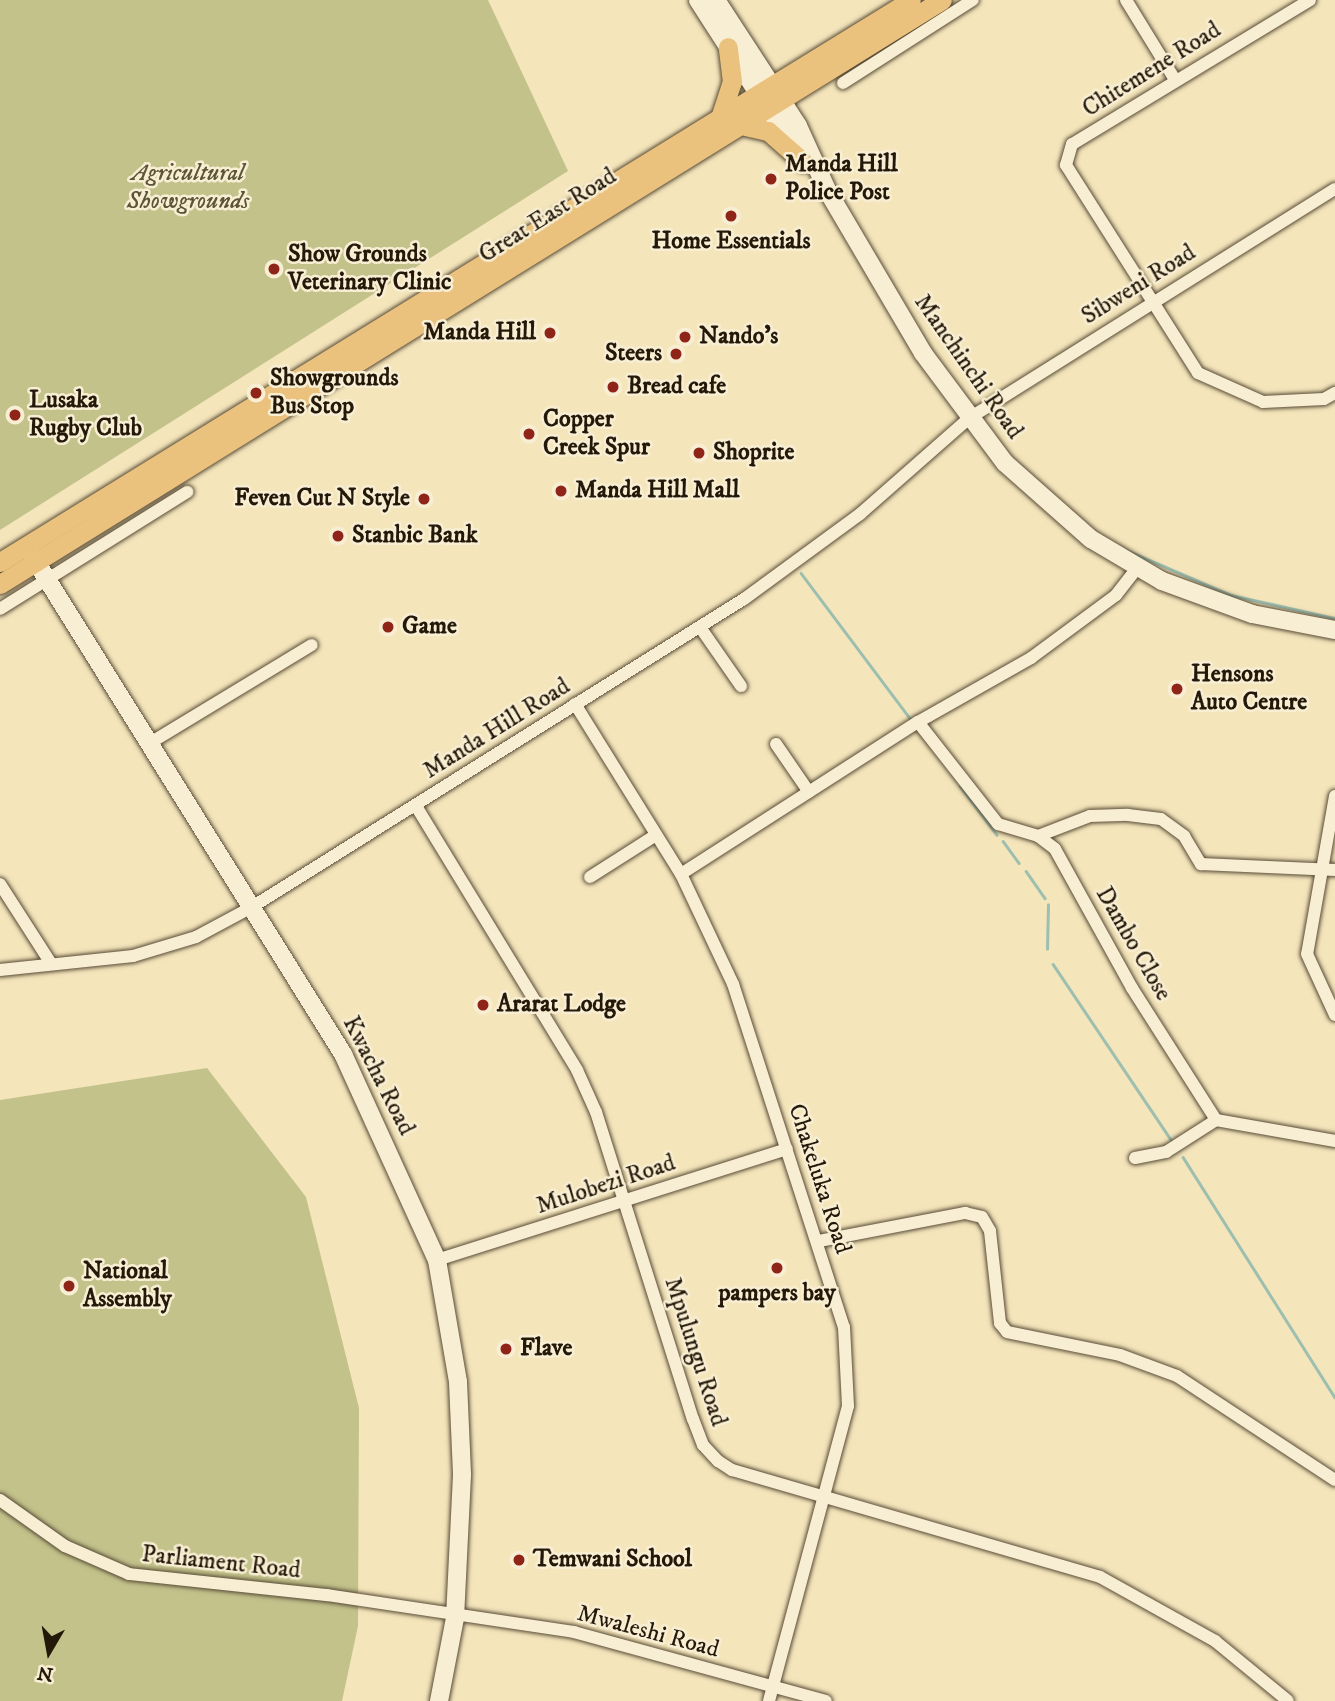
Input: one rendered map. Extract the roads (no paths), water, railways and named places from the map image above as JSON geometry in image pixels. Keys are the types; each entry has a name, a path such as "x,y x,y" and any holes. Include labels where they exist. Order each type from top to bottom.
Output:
{"main road":[{"path":"698,0 728,47 771,89"},
{"path":"716,0 771,89"},
{"name":"Great East Road","path":"0,562 31,553 741,125 771,89 911,0"},
{"name":"Great East Road","path":"0,584 31,553 720,117 942,0"},
{"path":"720,117 732,82 728,47"},
{"name":"Manchinchi Road","path":"771,89 803,162 827,190"},
{"name":"Manchinchi Road","path":"771,89 827,190 968,419 1053,510 1137,568 1210,602 1335,629"},
{"path":"741,125 768,131 803,162"},
{"name":"Kwacha Road","path":"31,553 367,1096 437,1260 458,1382 463,1475 455,1618 439,1701"}],"street":[{"path":"843,83 973,0"},
{"path":"1126,0 1174,78"},
{"name":"Chitemene Road","path":"1150,301 1066,165 1073,144 1174,78 1310,0"},
{"name":"Sibweni Road","path":"968,419 1150,301 1335,189"},
{"path":"1150,301 1198,373 1263,402 1324,399 1335,393"},
{"name":"Manda Hill Road","path":"0,970 50,962 133,956 196,937 251,907 700,627 860,514 968,419"},
{"path":"0,609 187,492"},
{"path":"681,874 918,722 1031,658 1116,595 1137,568"},
{"path":"700,627 741,686"},
{"path":"150,743 312,645"},
{"name":"Chakeluka Road","path":"575,704 681,874 733,984 819,1241 847,1352 848,1406 769,1701"},
{"name":"Dambo Close","path":"918,722 998,824 1038,836 1055,849 1132,988 1216,1120"},
{"path":"776,744 809,792"},
{"path":"1335,796 1319,869 1307,954 1335,1015"},
{"name":"Mpulungu Road","path":"416,806 577,1070 625,1202 703,1445 733,1470 1100,1577 1204,1634 1288,1701"},
{"path":"1038,836 1090,816 1128,815 1161,820 1184,836 1201,864 1335,870"},
{"path":"590,877 656,835"},
{"path":"0,884 50,962"},
{"path":"1135,1158 1166,1152 1216,1120 1335,1141"},
{"name":"Mulobezi Road","path":"437,1260 787,1149"},
{"path":"819,1241 965,1213 982,1217 990,1231 1000,1323 1007,1332 1120,1355 1177,1376 1335,1480"},
{"name":"Parliament Road","path":"0,1500 65,1546 130,1574 327,1595 455,1618"},
{"name":"Mwaleshi Road","path":"455,1618 574,1632 826,1701"}],"waterway":[{"path":"1119,547 1231,595 1335,618"},
{"path":"801,573 910,718"},
{"path":"960,786 997,835"},
{"path":"1003,841 1019,863"},
{"path":"1026,871 1045,898"},
{"path":"1047,949 1048,905"},
{"path":"1053,964 1172,1141"},
{"path":"1183,1157 1335,1397"}],"place":[{"name":"Manda Hill Police Post","path":"771,179"},
{"name":"Home Essentials","path":"731,216"},
{"name":"Show Grounds Veterinary Clinic","path":"274,269"},
{"name":"Manda Hill","path":"550,333"},
{"name":"Nando's","path":"685,337"},
{"name":"Steers","path":"676,354"},
{"name":"Bread cafe","path":"613,387"},
{"name":"Showgrounds Bus Stop","path":"256,393"},
{"name":"Lusaka Rugby Club","path":"15,415"},
{"name":"Copper Creek Spur","path":"529,434"},
{"name":"Shoprite","path":"699,453"},
{"name":"Manda Hill Mall","path":"561,491"},
{"name":"Feven Cut N Style","path":"424,499"},
{"name":"Stanbic Bank","path":"338,536"},
{"name":"Game","path":"388,627"},
{"name":"Hensons Auto Centre","path":"1177,689"},
{"name":"Ararat Lodge","path":"483,1005"},
{"name":"pampers bay","path":"777,1268"},
{"name":"National Assembly","path":"69,1286"},
{"name":"Flave","path":"506,1349"},
{"name":"Temwani School","path":"519,1560"}],"park label":[{"name":"Agricultural Showgrounds","path":"188,188"}]}
